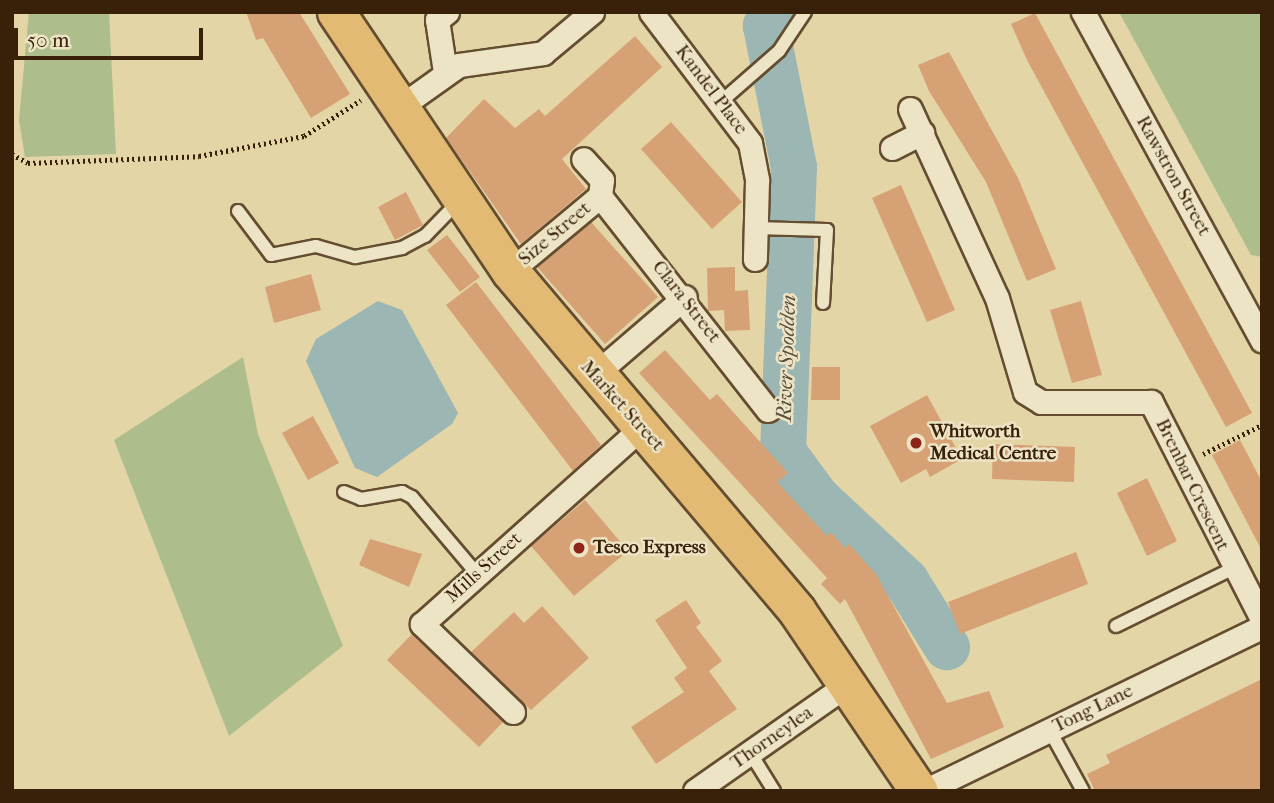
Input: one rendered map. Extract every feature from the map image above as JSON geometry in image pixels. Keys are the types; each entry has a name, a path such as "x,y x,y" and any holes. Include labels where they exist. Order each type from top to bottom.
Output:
{"main road":[{"name":"Market Street","path":"336,12 459,200 510,271 593,376 714,507 848,684 919,791"}],"street":[{"path":"445,72 437,20 447,12"},
{"path":"390,97 474,61 543,53 592,12"},
{"name":"Kandel Place","path":"650,12 723,100 755,162 763,228 755,258"},
{"name":"Rawstron Street","path":"1083,12 1261,339"},
{"name":"Brenbar Crescent","path":"910,109 997,298 1025,393 1041,402 1151,402 1233,569 1262,619"},
{"path":"892,148 922,133"},
{"path":"583,159 602,180 600,196"},
{"name":"Size Street","path":"510,271 600,196"},
{"name":"Clara Street","path":"600,196 685,297 768,410"},
{"path":"593,376 685,297"},
{"name":"Mills Street","path":"513,712 422,624 641,428"},
{"name":"Tong Lane","path":"925,791 1262,627"},
{"name":"Thorneylea","path":"695,791 848,684"}],"lane":[{"path":"723,100 779,51 804,12"},
{"path":"238,211 271,255 316,246 355,257 414,242 459,200"},
{"path":"763,228 827,230 823,303"},
{"path":"344,492 361,499 402,492 412,497 477,574"},
{"path":"1116,626 1233,569"},
{"path":"1050,731 1083,791"},
{"path":"751,754 774,791"}],"path":[{"path":"12,154 27,163 199,156 304,136 390,97"},
{"path":"1182,465 1262,425"}],"green space":[{"path":"29,12 109,12 116,154 25,157 19,120"},
{"path":"1119,12 1262,12 1262,257 1251,255"},
{"path":"243,357 258,434 343,646 229,736 114,440"}],"water":[{"path":"378,301 402,310 458,413 452,424 377,477 355,468 306,361 316,339"}],"building":[{"path":"246,12 299,12 350,94 311,118 263,38 256,40"},
{"path":"1035,13 1252,413 1226,427 1027,60 1011,24"},
{"path":"635,36 662,67 562,159 586,189 521,244 446,138 484,99 515,128 539,109 545,116"},
{"path":"949,52 1018,178 1056,269 1027,281 986,182 929,91 918,65"},
{"path":"671,122 742,202 712,229 641,149"},
{"path":"901,185 955,310 927,322 872,198"},
{"path":"406,192 423,225 395,240 378,207"},
{"path":"591,222 658,297 605,344 537,267"},
{"path":"447,235 480,277 460,292 427,250"},
{"path":"735,267 735,291 748,290 750,330 725,331 724,310 708,311 707,268"},
{"path":"311,274 321,310 274,323 265,287"},
{"path":"476,282 601,445 573,471 446,305"},
{"path":"1081,301 1102,375 1072,383 1050,310"},
{"path":"665,350 710,400 717,394 788,473 777,482 827,536 831,532 845,548 849,544 876,574 947,703 989,691 1004,727 931,759 845,599 840,604 821,584 827,578 639,373"},
{"path":"812,367 840,367 840,400 811,400"},
{"name":"Whitworth Medical Centre","path":"927,395 962,459 930,477 926,469 901,483 870,426"},
{"path":"313,416 339,463 308,480 282,433"},
{"path":"1240,440 1262,482 1262,551 1212,455"},
{"path":"993,444 1075,447 1074,482 992,479"},
{"path":"1147,478 1177,541 1147,556 1117,493"},
{"name":"Tesco Express","path":"585,500 628,551 574,596 531,546"},
{"path":"370,539 422,554 409,587 359,565"},
{"path":"1076,552 1088,584 960,634 948,602"},
{"path":"686,600 701,623 696,627 722,661 709,671 737,709 656,764 631,727 684,692 674,678 687,668 655,620"},
{"path":"542,606 589,658 531,710 471,652 514,612 524,623"},
{"path":"412,634 503,722 479,747 387,660"},
{"path":"1262,679 1262,791 1095,791 1087,774 1110,763 1106,755"}],"waterway":[{"name":"River Spodden","path":"775,12 766,26 794,167 783,452 817,498 906,581 947,647"}],"place":[{"name":"Whitworth Medical Centre","path":"916,443"},
{"name":"Tesco Express","path":"579,548"}]}
